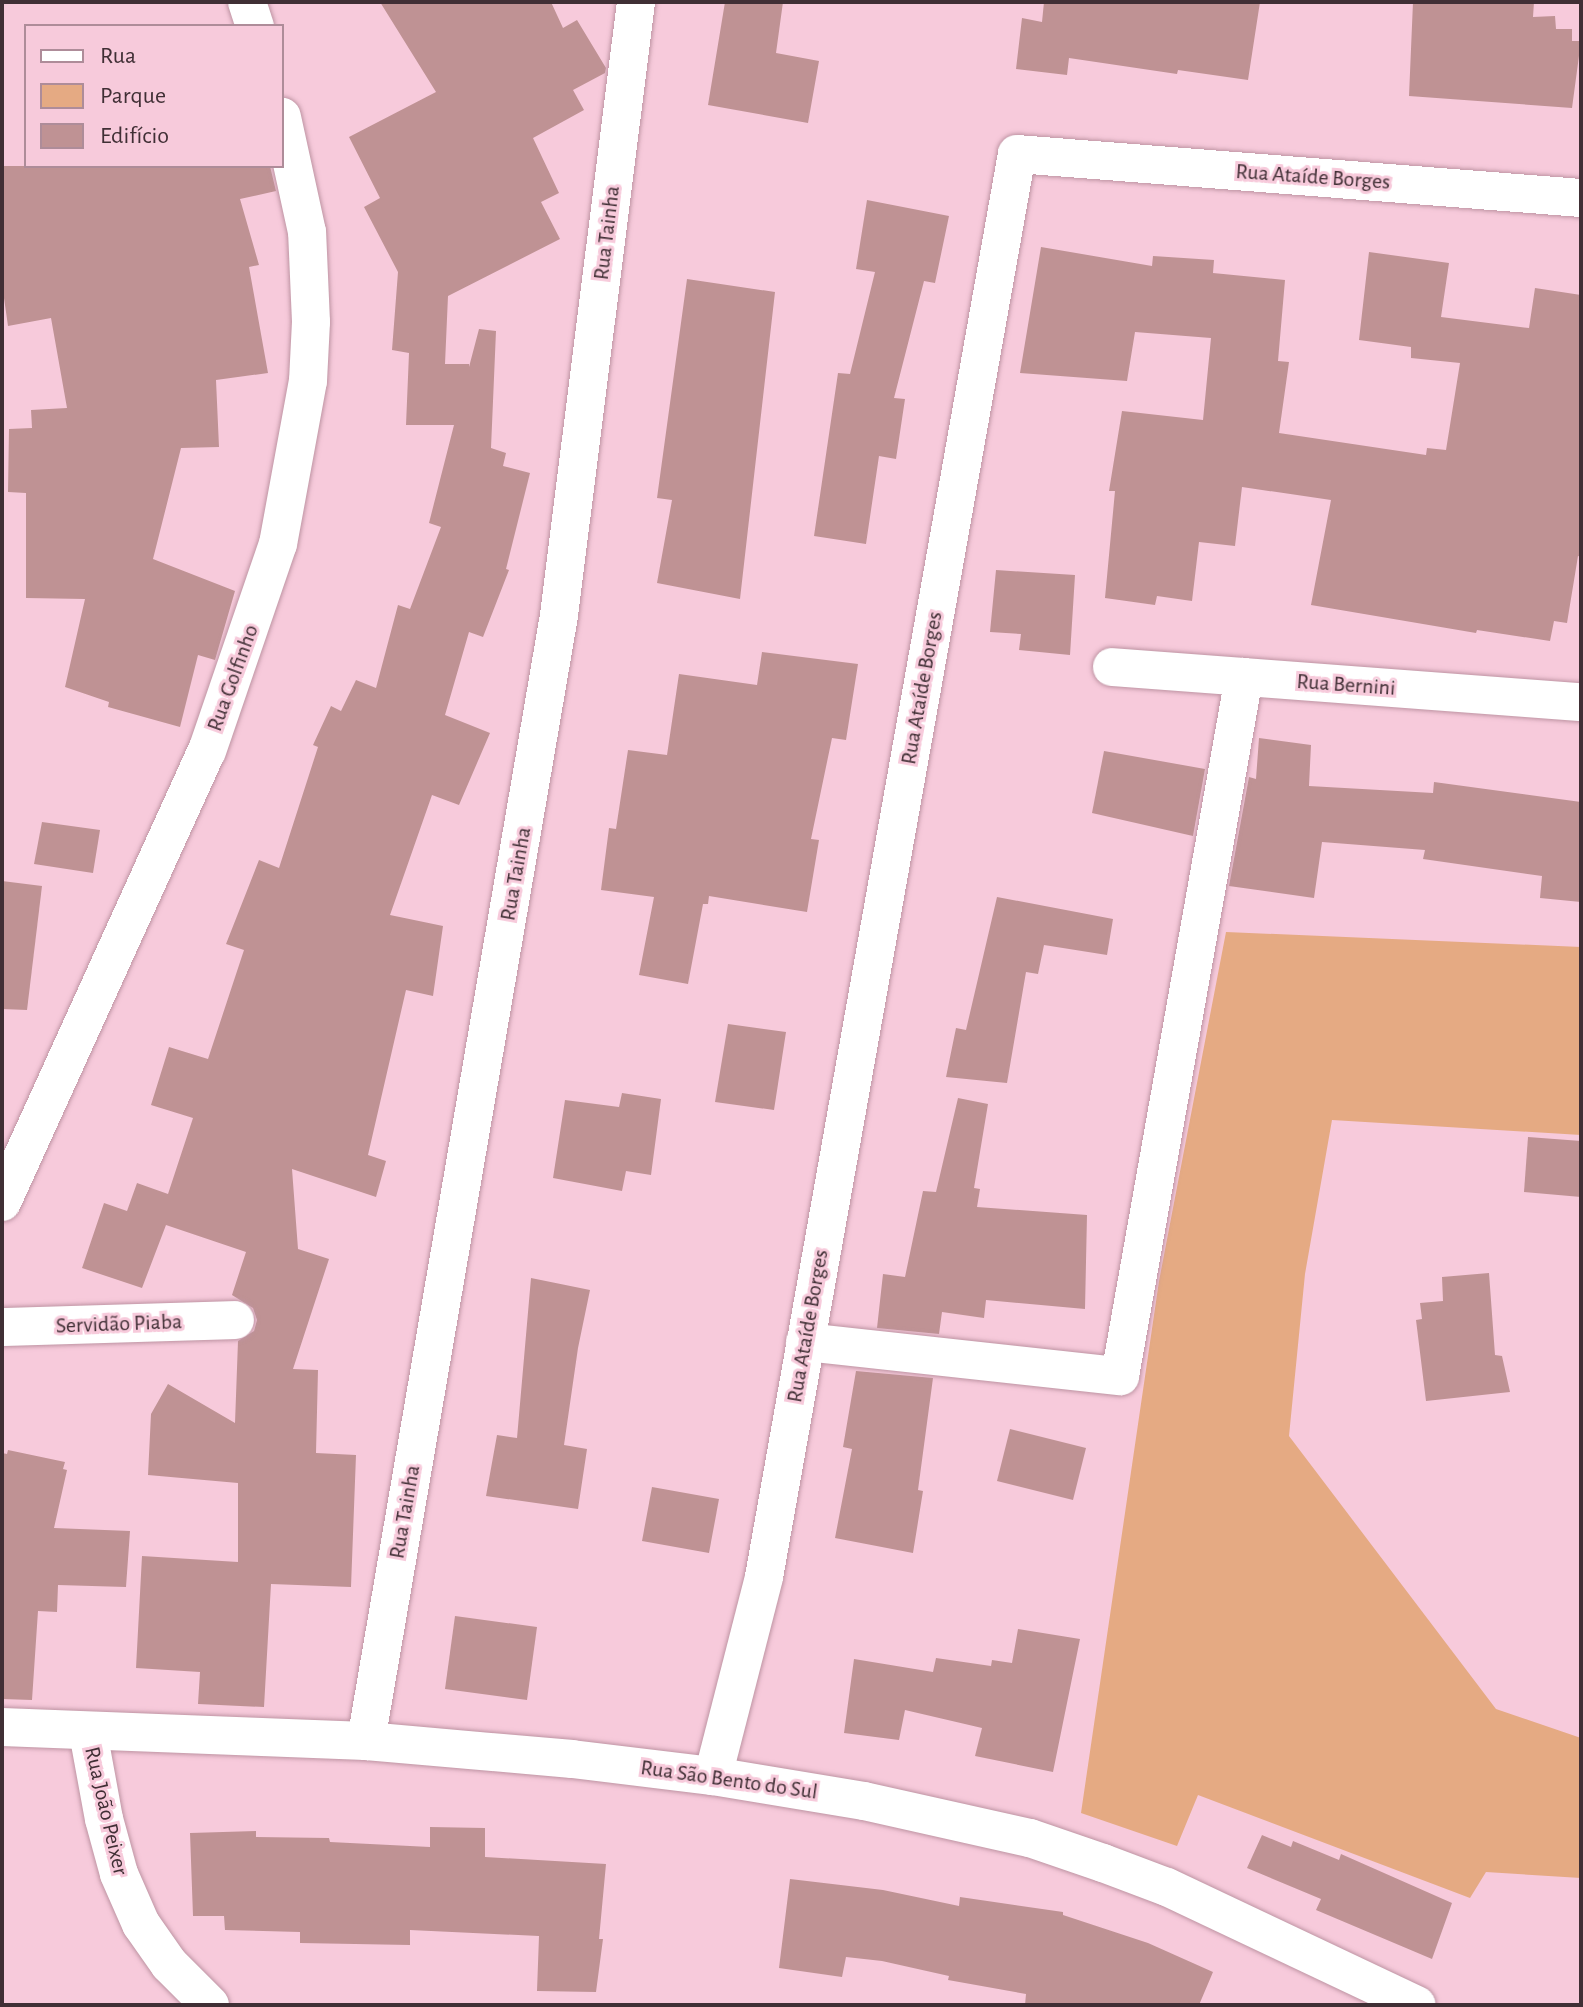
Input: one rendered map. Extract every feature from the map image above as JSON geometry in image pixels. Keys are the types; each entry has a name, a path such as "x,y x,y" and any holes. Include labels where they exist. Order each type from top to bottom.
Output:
{"street":[{"path":"247,2 254,24"},
{"name":"Rua Tainha","path":"366,1741 559,615 636,2"},
{"name":"Rua Golfinho","path":"2,1202 207,751 278,544 308,381 311,322 307,232 284,126"},
{"name":"Rua Ataíde Borges","path":"713,1776 764,1577 1017,154 1581,198"},
{"name":"Rua Bernini","path":"1112,667 1581,702"},
{"path":"805,1342 1120,1376 1244,677"},
{"name":"Servidão Piaba","path":"2,1327 235,1320"},
{"name":"Rua São Bento do Sul","path":"2,1727 366,1741 572,1759 713,1776 864,1801 1030,1838 1167,1887 1417,2005"},
{"name":"Rua João Peixer","path":"88,1732 104,1819 119,1874 136,1912 169,1964 210,2005"}],"green space":[{"path":"1226,932 1581,947 1581,1135 1332,1120 1305,1274 1289,1436 1496,1709 1581,1738 1581,1878 1486,1872 1470,1898 1198,1795 1177,1846 1081,1813 1159,1281"}],"building":[{"path":"380,2 551,2 563,28 577,20 606,68 605,73 573,90 584,110 533,138 559,193 541,202 560,239 448,296 445,364 469,364 469,367 479,329 496,331 491,448 506,453 503,466 530,473 506,569 509,570 483,637 469,632 445,715 490,733 459,805 432,795 390,915 443,926 433,996 406,990 368,1155 386,1161 376,1197 292,1169 298,1249 329,1259 293,1369 318,1370 316,1453 356,1455 351,1587 271,1584 264,1707 198,1704 200,1672 136,1668 142,1556 238,1562 238,1483 148,1475 151,1414 168,1384 235,1423 238,1341 254,1331 257,1320 253,1308 232,1295 246,1252 166,1225 142,1288 82,1268 104,1203 127,1211 137,1183 168,1194 193,1118 151,1105 169,1047 208,1059 244,950 226,944 259,860 279,868 318,747 313,745 331,706 341,711 356,680 376,688 398,605 410,609 441,527 429,523 454,425 406,425 409,353 392,350 398,272 364,207 380,198 349,137 436,92"},
{"path":"725,2 783,2 776,53 819,61 808,123 708,105"},
{"path":"1044,2 1260,2 1248,80 1178,70 1177,74 1069,58 1067,75 1016,69 1022,18 1042,22"},
{"path":"1413,2 1534,2 1533,17 1555,16 1556,29 1572,29 1572,41 1581,41 1572,108 1409,96"},
{"path":"2,166 270,168 276,191 240,199 259,265 249,267 268,373 216,380 219,447 181,448 153,559 235,591 215,660 198,655 180,727 108,707 109,702 65,687 85,599 26,598 26,493 8,492 9,429 32,428 31,410 67,408 51,318 8,326 2,284"},
{"path":"867,200 949,216 935,283 924,281 894,398 905,399 896,459 879,456 866,544 814,536 838,373 850,374 875,272 856,269"},
{"path":"1041,247 1152,266 1153,256 1214,260 1213,273 1285,280 1278,361 1289,362 1279,433 1426,455 1427,448 1446,450 1460,363 1411,358 1411,347 1359,340 1369,252 1449,263 1441,317 1529,328 1535,288 1581,295 1581,557 1578,556 1567,623 1554,621 1550,641 1477,630 1476,633 1311,605 1331,500 1242,487 1235,546 1199,542 1192,601 1157,596 1155,605 1105,598 1115,491 1109,491 1122,411 1203,420 1211,338 1135,332 1127,381 1020,373"},
{"path":"687,279 775,292 740,599 657,583 672,500 657,498"},
{"path":"996,570 1075,575 1070,655 1019,650 1021,634 990,632"},
{"path":"762,652 858,664 846,740 832,738 811,839 819,840 807,912 709,896 708,904 703,904 688,984 639,975 654,897 601,890 609,828 616,829 628,750 667,755 679,674 757,685"},
{"path":"1259,738 1311,745 1309,786 1433,793 1434,782 1581,802 1581,902 1540,898 1542,876 1423,859 1425,850 1322,842 1314,898 1229,886 1249,777 1256,779"},
{"path":"1104,751 1205,769 1193,836 1092,813"},
{"path":"42,822 100,830 93,873 34,864"},
{"path":"2,881 42,886 27,1010 2,1009"},
{"path":"997,897 1113,919 1107,955 1044,945 1038,974 1026,972 1007,1083 946,1077 956,1028 966,1030"},
{"path":"728,1024 786,1032 774,1110 715,1102"},
{"path":"622,1093 661,1099 651,1175 626,1171 622,1191 553,1178 565,1100 619,1107"},
{"path":"958,1098 988,1104 974,1188 980,1189 977,1207 1087,1215 1085,1309 986,1300 984,1318 942,1312 939,1334 877,1328 883,1274 905,1277 923,1191 936,1192"},
{"path":"1528,1137 1581,1141 1581,1197 1524,1192"},
{"path":"1489,1273 1495,1355 1502,1356 1510,1392 1426,1401 1416,1320 1422,1319 1420,1303 1443,1301 1442,1277"},
{"path":"531,1278 590,1290 564,1445 587,1449 578,1509 486,1496 497,1435 517,1438"},
{"path":"856,1371 933,1378 918,1490 923,1491 913,1553 835,1538 852,1449 843,1447"},
{"path":"1010,1429 1086,1448 1073,1500 997,1481"},
{"path":"8,1450 65,1462 63,1469 67,1470 54,1528 130,1531 126,1587 58,1585 57,1612 38,1611 32,1700 2,1699 2,1453 7,1454"},
{"path":"652,1487 719,1499 709,1553 642,1541"},
{"path":"455,1616 537,1627 527,1700 445,1689"},
{"path":"1018,1629 1080,1639 1053,1772 975,1756 982,1728 905,1710 899,1740 844,1733 854,1659 933,1672 936,1658 991,1666 992,1660 1012,1663"},
{"path":"430,1827 485,1828 485,1857 606,1864 599,1939 603,1939 596,1992 537,1991 539,1936 410,1930 410,1945 300,1943 300,1932 225,1930 224,1916 193,1916 190,1833 256,1831 256,1837 329,1838 330,1842 430,1847"},
{"path":"1262,1835 1291,1847 1293,1841 1339,1860 1341,1854 1452,1903 1432,1959 1316,1910 1321,1899 1247,1868"},
{"path":"790,1879 883,1890 959,1906 960,1897 1063,1912 1063,1915 1148,1943 1213,1972 1199,2005 1025,2005 1026,1994 948,1980 949,1976 882,1961 846,1957 842,1977 779,1968"}]}
